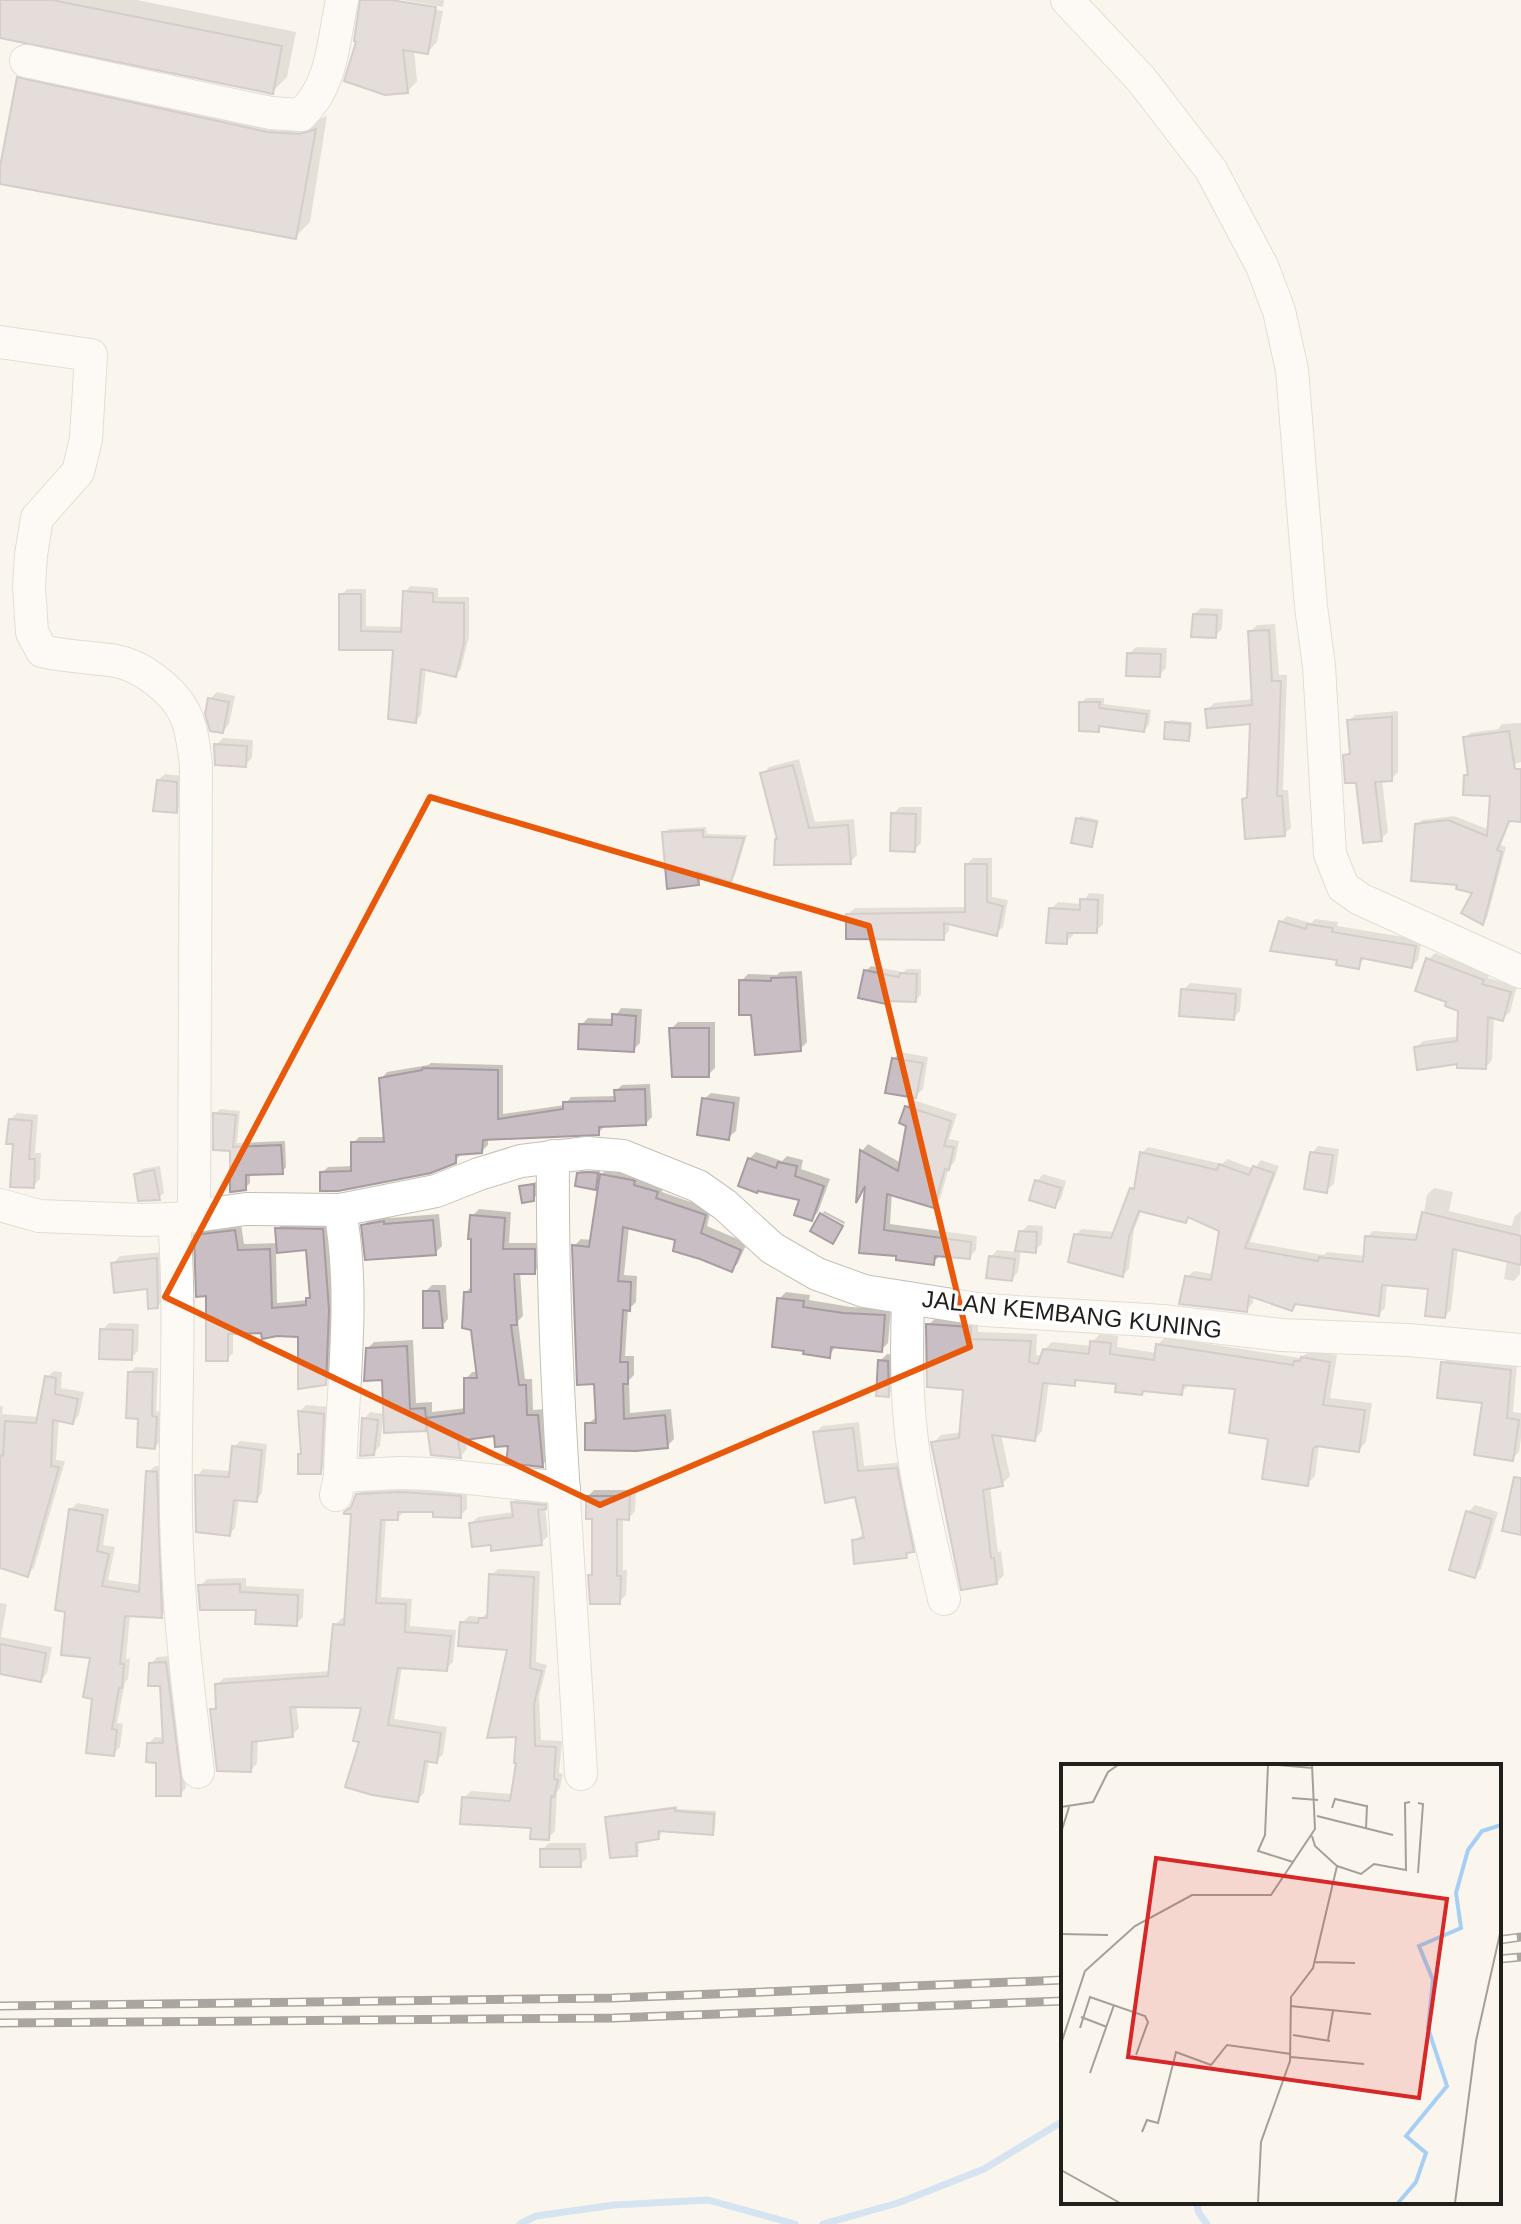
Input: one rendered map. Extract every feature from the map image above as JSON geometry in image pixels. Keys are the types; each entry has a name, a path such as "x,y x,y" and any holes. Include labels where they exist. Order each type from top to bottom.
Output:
{"street":[{"path":"26,61 271,113 301,115 313,104 324,86 342,0"},
{"path":"1067,0 1141,79 1211,170 1262,266 1279,311 1292,370 1311,607 1319,666 1330,854 1343,887 1360,899 1521,972"},
{"path":"0,342 91,355 86,439 78,472 37,518 29,586 32,632 42,651 117,661 139,668 171,692 185,710 192,730 196,764 176,1470 178,1566 198,1772"},
{"name":"JALAN KEMBANG KUNING","path":"0,1205 39,1216 184,1217 246,1209 340,1210 410,1198 507,1165 553,1156 587,1153 623,1156 698,1186 725,1205 772,1248 817,1274 864,1291 1009,1313 1163,1321 1281,1335 1408,1340 1521,1350"},
{"path":"553,1156 552,1241 581,1774"},
{"path":"340,1210 348,1280 338,1486 431,1474 564,1488"},
{"path":"908,1298 906,1350 910,1424 920,1490 944,1599"}],"highlighted area":[{"path":"430,797 869,926 970,1347 600,1505 165,1297"}],"building":[{"path":"0,0 52,0 282,46 273,94 0,38"},
{"path":"360,0 391,0 436,7 428,54 403,50 408,93 385,95 344,81 356,42"},
{"path":"17,77 267,132 300,134 316,129 296,239 0,184 0,167"},
{"path":"403,591 433,593 433,602 464,603 464,643 456,677 421,669 416,723 388,719 393,650 339,650 339,594 361,594 361,631 401,632"},
{"path":"1193,614 1217,615 1216,638 1191,637"},
{"path":"1269,630 1272,681 1281,681 1277,796 1282,796 1285,836 1245,839 1242,799 1247,798 1250,724 1207,728 1205,709 1252,705 1248,631"},
{"path":"1127,653 1161,654 1160,677 1126,676"},
{"path":"208,698 229,702 223,733 210,731 205,714"},
{"path":"1079,702 1100,702 1099,708 1147,714 1144,732 1099,726 1099,732 1079,731"},
{"path":"1392,717 1392,781 1375,782 1382,841 1363,843 1356,783 1345,783 1343,755 1350,754 1347,720"},
{"path":"1165,722 1190,724 1189,741 1164,739"},
{"path":"1509,731 1515,769 1521,769 1521,822 1509,821 1497,850 1502,852 1483,925 1461,913 1472,893 1456,889 1457,885 1411,881 1415,824 1448,820 1487,836 1490,796 1463,795 1464,775 1468,775 1463,737"},
{"path":"214,744 247,746 246,767 215,765"},
{"path":"793,765 809,828 848,825 851,864 774,865 777,839 760,773"},
{"path":"157,780 177,782 177,813 153,811"},
{"path":"891,813 916,814 915,852 890,851"},
{"path":"1076,818 1097,822 1092,847 1071,843"},
{"path":"703,830 703,837 744,838 731,882 697,872 699,885 667,889 662,832"},
{"path":"965,864 987,864 987,902 1003,906 997,936 944,923 944,940 846,939 846,914 965,912"},
{"path":"1080,899 1098,900 1097,933 1067,933 1067,944 1046,943 1049,908 1080,910"},
{"path":"1279,921 1306,929 1307,924 1333,928 1332,932 1416,946 1412,968 1361,958 1359,969 1336,965 1337,960 1270,951"},
{"path":"1426,958 1484,980 1482,984 1511,992 1503,1021 1488,1017 1486,1069 1457,1068 1457,1064 1417,1070 1414,1047 1457,1041 1458,1011 1445,1006 1446,1002 1415,991"},
{"path":"864,970 899,977 900,973 917,974 916,1002 886,1001 886,1004 858,998"},
{"path":"796,977 801,1051 755,1055 751,1015 739,1015 739,980 771,981 771,978"},
{"path":"1181,989 1236,994 1234,1020 1179,1016"},
{"path":"612,1014 636,1016 634,1052 578,1049 579,1024 612,1025"},
{"path":"669,1028 709,1028 709,1077 672,1077"},
{"path":"892,1058 923,1063 916,1098 885,1093"},
{"path":"423,1068 498,1070 498,1119 563,1109 563,1102 615,1101 614,1090 645,1089 646,1125 599,1127 599,1135 483,1140 482,1153 456,1155 456,1163 431,1173 338,1191 320,1191 320,1172 351,1171 351,1142 384,1142 379,1078"},
{"path":"702,1098 734,1103 729,1140 697,1135"},
{"path":"905,1106 951,1121 944,1146 954,1147 949,1170 945,1169 934,1208 887,1194 884,1230 971,1242 970,1259 935,1256 934,1265 896,1260 896,1256 859,1253 865,1186 856,1203 860,1150 898,1171 906,1126 899,1123"},
{"path":"213,1113 236,1115 233,1147 281,1145 283,1174 246,1175 246,1190 230,1192 230,1151 213,1150"},
{"path":"9,1119 32,1121 29,1159 35,1159 34,1188 10,1187 13,1144 6,1144"},
{"path":"1140,1152 1217,1170 1219,1164 1249,1175 1253,1166 1274,1173 1245,1248 1318,1261 1319,1257 1363,1262 1365,1236 1416,1240 1422,1212 1521,1236 1521,1265 1453,1249 1445,1318 1425,1316 1428,1289 1382,1285 1379,1316 1295,1304 1292,1311 1249,1296 1247,1312 1179,1304 1185,1276 1211,1280 1219,1231 1188,1217 1186,1223 1139,1211 1129,1237 1123,1277 1068,1262 1074,1234 1111,1238 1130,1188 1134,1189"},
{"path":"1310,1152 1333,1155 1327,1193 1304,1189"},
{"path":"748,1158 776,1168 778,1162 797,1166 795,1176 824,1186 812,1221 794,1215 799,1200 757,1193 738,1186"},
{"path":"154,1170 160,1200 138,1201 134,1174"},
{"path":"577,1173 598,1173 596,1190 575,1186"},
{"path":"600,1174 635,1181 634,1185 658,1192 656,1198 706,1215 701,1233 741,1250 732,1272 673,1251 675,1240 623,1227 618,1281 631,1282 630,1311 623,1310 620,1362 628,1362 628,1384 623,1384 624,1419 665,1415 668,1448 585,1450 585,1423 596,1423 594,1384 577,1385 572,1245 589,1247"},
{"path":"1035,1180 1061,1188 1055,1208 1029,1200"},
{"path":"534,1184 534,1201 522,1203 519,1186"},
{"path":"820,1213 843,1226 833,1244 810,1231"},
{"path":"470,1215 505,1218 503,1249 535,1249 535,1274 514,1274 517,1325 511,1325 519,1385 526,1385 527,1415 538,1415 543,1467 506,1463 508,1446 495,1447 494,1436 458,1441 461,1458 431,1455 426,1420 426,1431 384,1433 382,1380 364,1381 366,1348 407,1346 410,1409 425,1408 426,1418 464,1413 464,1378 477,1378 471,1330 462,1328 464,1292 471,1292"},
{"path":"433,1220 436,1255 365,1260 361,1225"},
{"path":"275,1228 323,1229 329,1310 326,1385 298,1389 298,1337 262,1339 261,1333 228,1334 228,1361 206,1361 206,1296 196,1297 194,1235 235,1230 238,1250 270,1249 272,1308 306,1305 306,1298 310,1298 306,1250 277,1253"},
{"path":"1019,1231 1037,1232 1036,1253 1015,1251"},
{"path":"989,1256 1015,1259 1012,1281 986,1278"},
{"path":"157,1258 158,1308 148,1309 147,1289 114,1293 111,1263"},
{"path":"423,1291 439,1291 443,1328 423,1328"},
{"path":"777,1298 804,1301 803,1307 885,1315 882,1352 831,1347 830,1358 772,1347"},
{"path":"926,1324 971,1327 971,1339 1031,1341 1029,1362 1038,1364 1043,1349 1089,1354 1090,1341 1111,1343 1110,1354 1154,1360 1156,1344 1293,1365 1301,1357 1330,1362 1323,1405 1365,1410 1359,1452 1316,1446 1308,1486 1262,1479 1268,1439 1229,1433 1235,1389 1183,1385 1182,1395 1143,1391 1142,1395 1115,1392 1116,1384 1075,1380 1075,1386 1043,1383 1035,1441 992,1435 1003,1486 983,1490 997,1584 961,1590 931,1442 959,1438 963,1390 927,1387"},
{"path":"100,1329 133,1330 132,1360 99,1359"},
{"path":"878,1360 888,1361 889,1397 876,1396"},
{"path":"1441,1362 1511,1370 1507,1418 1519,1420 1513,1461 1474,1455 1482,1403 1437,1398"},
{"path":"128,1372 153,1372 152,1416 157,1417 155,1449 137,1447 138,1419 126,1418"},
{"path":"45,1376 56,1378 55,1394 78,1399 73,1424 53,1420 51,1466 59,1467 28,1577 0,1568 0,1455 3,1456 5,1421 36,1423"},
{"path":"298,1411 324,1414 321,1474 298,1474 298,1454 301,1454"},
{"path":"362,1418 378,1420 374,1455 360,1456"},
{"path":"853,1428 858,1471 897,1468 914,1552 906,1553 907,1558 854,1564 852,1540 864,1538 855,1497 825,1503 813,1432"},
{"path":"232,1446 262,1450 257,1502 234,1500 230,1536 196,1532 195,1475 229,1477"},
{"path":"146,1471 157,1472 162,1618 125,1616 120,1664 124,1664 122,1688 119,1688 112,1729 117,1730 114,1756 86,1753 92,1699 83,1697 90,1658 61,1655 65,1612 55,1610 69,1509 103,1515 97,1551 109,1554 102,1586 139,1592"},
{"path":"1514,1477 1521,1478 1521,1535 1502,1531"},
{"path":"400,1492 461,1496 461,1518 433,1517 433,1512 398,1512 398,1520 381,1520 376,1603 406,1604 405,1632 451,1636 447,1671 398,1668 388,1725 441,1733 437,1763 425,1761 418,1802 372,1795 345,1787 359,1742 353,1741 361,1708 290,1707 293,1737 252,1742 251,1772 217,1771 210,1709 216,1709 215,1684 328,1676 333,1624 344,1625 351,1514 344,1512 351,1507 356,1494"},
{"path":"586,1496 630,1496 629,1520 617,1519 620,1604 590,1604 588,1575 592,1575 592,1519 586,1519"},
{"path":"511,1502 546,1505 546,1509 538,1510 542,1545 491,1551 491,1545 472,1547 469,1523 513,1517"},
{"path":"1466,1511 1492,1519 1475,1578 1449,1570"},
{"path":"489,1574 534,1577 530,1668 542,1671 534,1704 535,1746 556,1747 554,1779 558,1780 554,1797 551,1796 549,1840 530,1839 531,1828 460,1824 462,1797 510,1801 516,1763 516,1737 487,1738 507,1650 458,1646 460,1622 478,1623 479,1618 487,1618"},
{"path":"240,1584 240,1592 298,1595 297,1626 255,1624 256,1610 200,1610 198,1585"},
{"path":"0,1644 46,1653 41,1682 0,1674"},
{"path":"166,1662 181,1796 156,1796 156,1763 146,1762 147,1743 163,1743 160,1686 148,1686 149,1663"},
{"path":"675,1808 675,1811 714,1814 713,1835 658,1831 659,1839 636,1843 637,1856 610,1858 605,1817"},
{"path":"540,1849 580,1849 581,1867 540,1867"}],"waterway":[{"path":"823,2224 898,2203 984,2169 1061,2122"},
{"path":"520,2224 536,2216 614,2205 708,2200 795,2224"},
{"path":"1197,2204 1207,2224"}],"railway":[{"path":"1501,1940 1521,1937"},
{"path":"1501,1959 1521,1957"},
{"path":"0,2006 613,1998 1061,1980"},
{"path":"0,2023 614,2018 1061,2001"}]}
